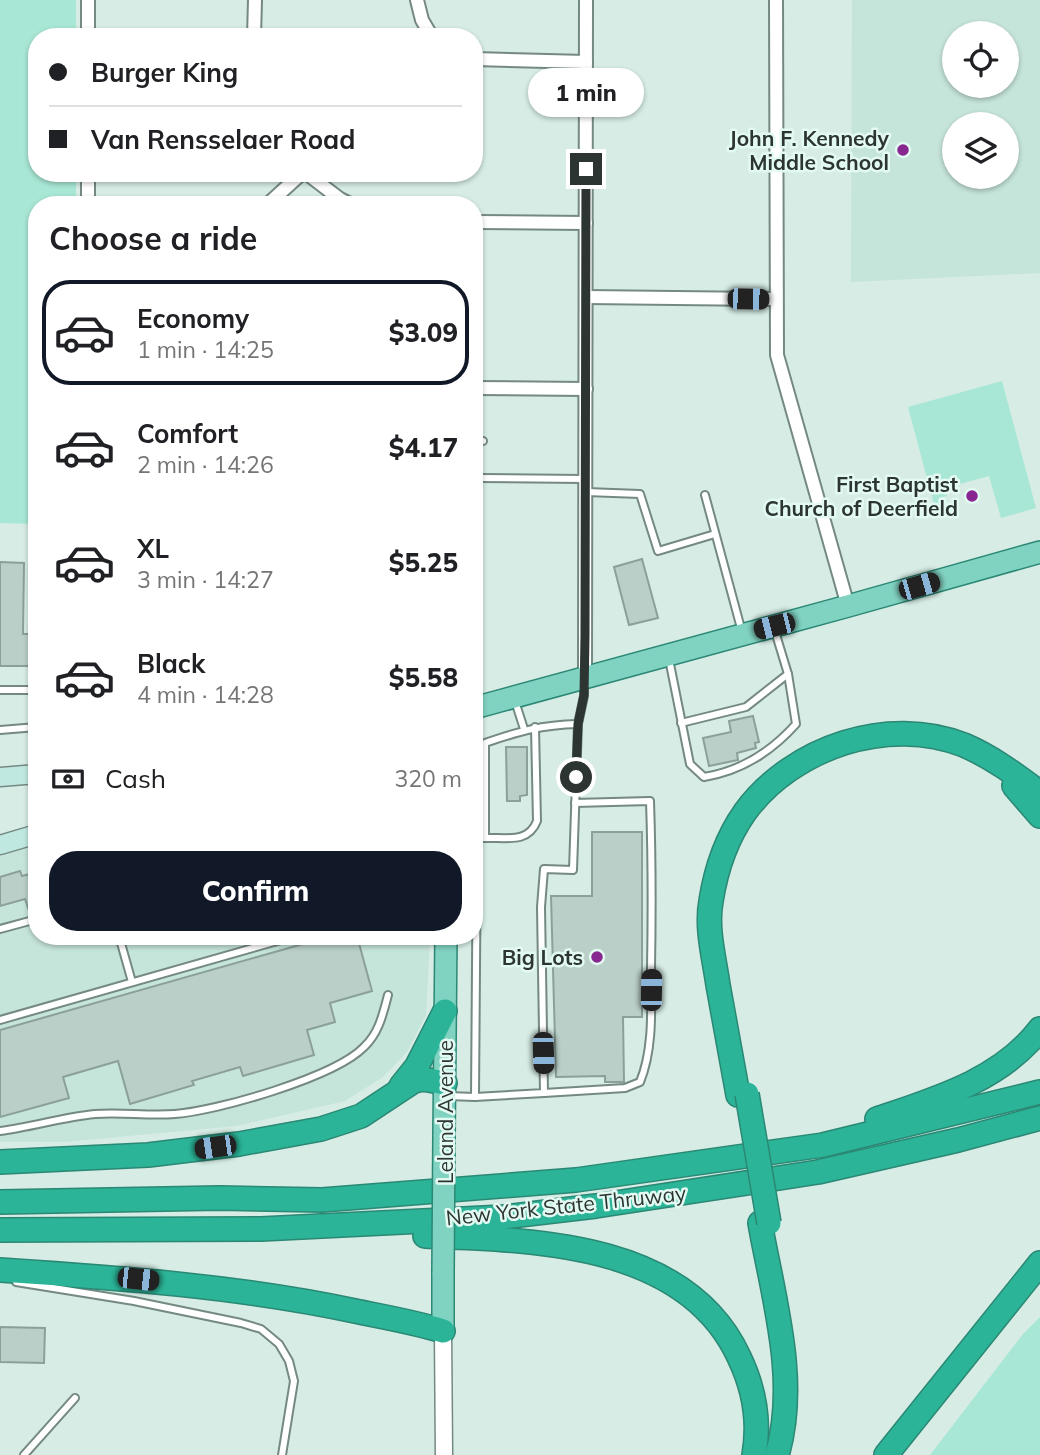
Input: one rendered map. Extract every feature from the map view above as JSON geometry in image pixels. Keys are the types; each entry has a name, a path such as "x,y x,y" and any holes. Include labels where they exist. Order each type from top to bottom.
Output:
{"highway":[{"path":"742,1094 710,935 710,904 718,864 732,834 746,811 764,791 819,752 850,740 898,734 935,738 963,745 1005,767 1040,793"},
{"path":"777,1455 782,1438 786,1394 783,1353 719,932 720,894 728,862 744,830 759,809 792,779 819,763 869,746 900,744 930,747 961,755 989,768 1012,784 1040,816"},
{"path":"399,1089 417,1066 445,1011"},
{"path":"773,1152 940,1098 998,1069 1018,1054 1040,1029"},
{"path":"0,1162 157,1154 239,1143 321,1129 361,1116 399,1089 423,1079 445,1089"},
{"name":"New York State Thruway","path":"0,1202 220,1198 322,1200 576,1180 823,1145 1040,1092"},
{"name":"New York State Thruway","path":"0,1230 261,1229 504,1217 596,1206 818,1172 1040,1118"},
{"path":"764,1223 795,1378 794,1418 788,1455"},
{"path":"261,1229 473,1238 551,1245 614,1258 651,1271 675,1283 695,1298 716,1319 732,1342 747,1374 756,1412 754,1455"},
{"path":"886,1455 1040,1263"},
{"path":"7,1276 138,1279 240,1290 330,1306 443,1331"}],"main road":[{"path":"483,705 1040,552"},
{"path":"0,777 28,775"},
{"path":"0,845 28,837"},
{"name":"Leland Avenue","path":"443,1331 446,945"}],"street":[{"path":"88,28 89,0"},
{"path":"254,28 255,0"},
{"path":"416,0 427,28"},
{"path":"584,676 586,0"},
{"path":"776,0 777,355 848,606"},
{"path":"483,59 586,62"},
{"path":"277,196 294,182"},
{"path":"316,182 336,196"},
{"path":"483,222 586,223"},
{"path":"586,297 775,299"},
{"path":"483,388 586,389"},
{"name":"Leland Avenue","path":"443,1331 444,1455"}],"lane":[{"path":"483,478 586,485 640,494 658,551 715,534"},
{"path":"705,495 743,634"},
{"path":"668,654 690,764 705,776 722,774 745,765 766,752 796,724 788,674 774,626"},
{"path":"681,723 746,707 760,699 788,674"},
{"path":"544,1093 541,906 544,869 573,870 578,724 584,695 584,676"},
{"path":"0,690 28,690"},
{"path":"514,696 524,729"},
{"path":"535,727 537,821 533,831 524,837 485,838 485,743 524,729 535,727 578,724"},
{"path":"0,730 28,728"},
{"path":"445,1089 475,1097 625,1088 640,1082 646,1067 651,1014 653,873 650,802 575,803"},
{"path":"0,929 28,921"},
{"path":"122,945 132,982"},
{"path":"0,1020 263,945"},
{"path":"475,945 475,1097"},
{"path":"0,1131 96,1114 176,1114 228,1105 317,1075 365,1047 380,1024 388,995"},
{"path":"7,1276 261,1329 279,1344 289,1361 293,1381 282,1455"},
{"path":"24,1455 75,1398"}],"shaded area":[{"name":"John F. Kennedy Middle School","path":"852,0 1040,0 1040,273 851,282"},
{"path":"28,846 28,945 430,945 426,1015 407,1052 383,1077 345,1101 237,1126 63,1142 0,1142 0,854"}],"green space":[{"path":"0,0 76,0 76,28 28,28 28,182 76,182 76,196 28,196 28,524 0,523"},
{"path":"1002,381 1036,508 1001,518 989,476 945,488 947,496 939,498 940,507 935,508 908,407"},
{"path":"1040,1317 1040,1455 930,1455 1023,1334"}],"building":[{"path":"642,559 658,618 629,625 614,567"},
{"path":"0,562 24,563 23,634 28,634 28,666 0,666"},
{"path":"753,716 759,742 755,743 756,748 737,753 738,760 709,766 703,738 731,732 729,721"},
{"path":"506,747 527,747 527,795 520,796 520,801 507,801"},
{"name":"Big Lots","path":"592,832 642,832 642,1017 623,1017 624,1082 605,1082 605,1076 556,1077 551,896 592,896"},
{"path":"20,871 22,876 28,874 28,908 25,899 0,906 0,877"},
{"path":"299,945 359,945 372,991 330,1003 335,1022 307,1030 314,1055 243,1076 240,1067 192,1081 194,1085 130,1104 118,1061 63,1077 69,1098 0,1117 0,1030"},
{"path":"0,1327 45,1328 44,1363 0,1362"}],"place":[{"name":"John F. Kennedy Middle School","path":"903,150"},
{"name":"First Baptist Church of Deerfield","path":"972,496"},
{"name":"Big Lots","path":"597,957"}],"route":[{"path":"576,777 578,724 584,695 585,636 586,169"}]}
